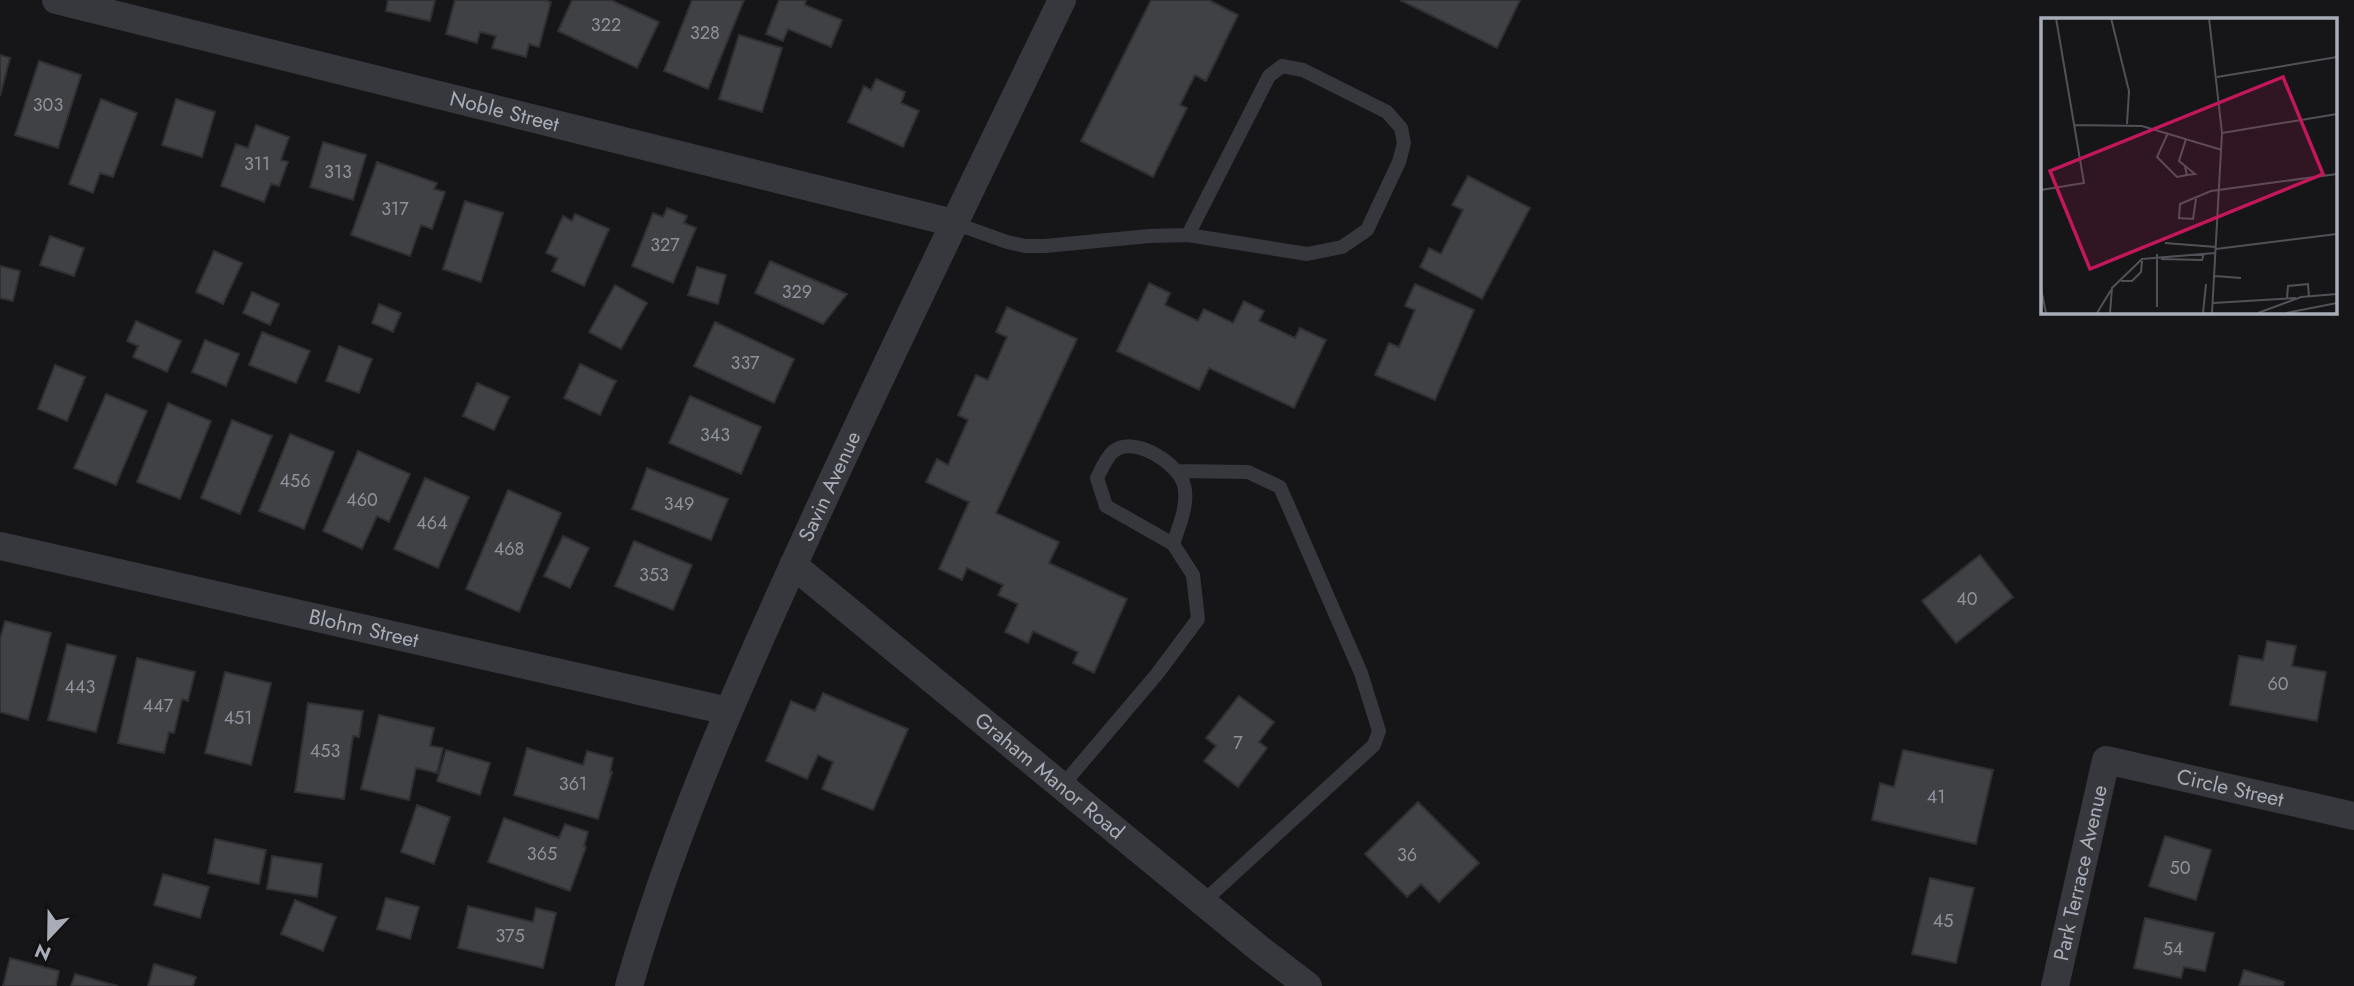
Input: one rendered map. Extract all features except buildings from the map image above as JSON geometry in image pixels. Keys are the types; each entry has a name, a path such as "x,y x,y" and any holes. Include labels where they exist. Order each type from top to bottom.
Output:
{"street":[{"name":"Noble Street","path":"56,0 954,223"},
{"name":"Savin Avenue","path":"629,986 642,940 728,711 895,344 1062,0"},
{"name":"Blohm Street","path":"0,546 728,711"},
{"name":"Graham Manor Road","path":"793,565 1308,986"},
{"name":"Circle Street","path":"2106,760 2354,816"},
{"name":"Park Terrace Avenue","path":"2055,986 2106,760"}],"lane":[{"path":"954,223 1025,246 1188,235 1307,254 1342,247 1367,230 1399,162 1404,144 1401,128 1387,112 1303,70 1282,66 1269,76 1188,235"},
{"path":"1062,786 1157,674 1198,619 1193,575 1173,544 1105,506 1097,478 1112,452 1124,446 1146,449 1178,471 1185,487 1183,513 1173,544"},
{"path":"1178,471 1248,472 1280,487 1361,673 1379,731 1374,746 1203,902"}]}
